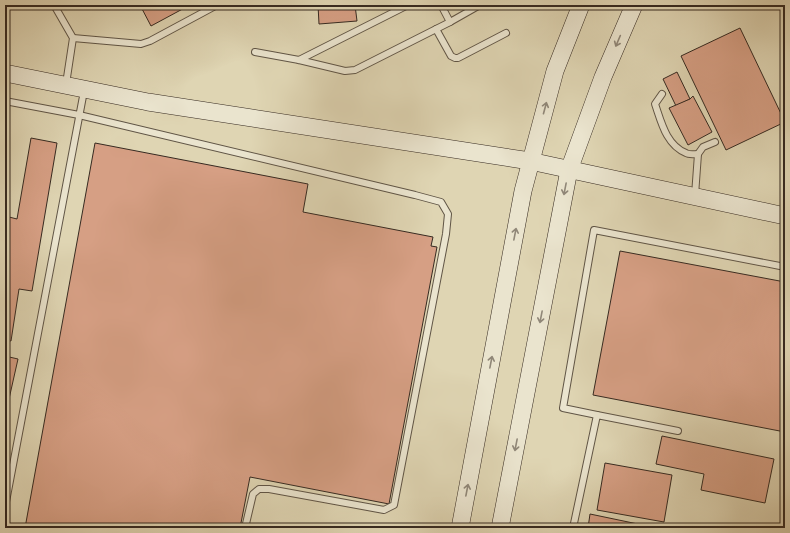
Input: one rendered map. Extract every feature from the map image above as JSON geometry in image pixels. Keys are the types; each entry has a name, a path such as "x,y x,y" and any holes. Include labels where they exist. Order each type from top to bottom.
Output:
{"street":[{"path":"460,528 523,191 554,71 581,5"},
{"path":"500,528 569,170 603,77 634,5"},
{"path":"5,73 148,102 530,161 785,216"}],"lane":[{"path":"54,5 73,38 66,85"},
{"path":"73,38 131,44 150,42 218,5"},
{"path":"299,60 408,5"},
{"path":"441,5 450,22"},
{"path":"255,52 299,60 345,71 355,70 450,22 480,5"},
{"path":"436,29 454,58 458,58 506,33"},
{"path":"5,507 84,89"},
{"path":"662,94 655,104 662,125 673,145 686,154 698,154"},
{"path":"5,101 79,115 415,195 441,202 448,214 446,234 394,505 384,510 269,489 259,489 253,494 245,528"},
{"path":"694,197 698,154 703,147 715,142"},
{"path":"678,431 563,408 594,230 785,267"},
{"path":"573,528 598,415"}],"building":[{"path":"140,5 190,5 151,26"},
{"path":"318,5 355,5 357,21 319,24"},
{"path":"740,28 785,122 726,150 681,56"},
{"path":"677,72 690,99 676,106 663,79"},
{"path":"693,96 712,132 688,145 669,108 690,99"},
{"path":"31,138 57,143 32,291 19,289 11,341 5,340 5,240 9,217 17,219"},
{"path":"95,143 308,184 303,212 433,237 431,246 437,247 389,504 250,477 240,528 25,528"},
{"path":"620,251 785,282 785,432 593,395"},
{"path":"5,356 18,359 9,399 5,398"},
{"path":"5,398 9,399 5,420"},
{"path":"662,436 774,459 765,503 701,490 704,474 656,464"},
{"path":"605,463 672,475 664,522 597,510"},
{"path":"590,514 657,528 588,528"}]}
